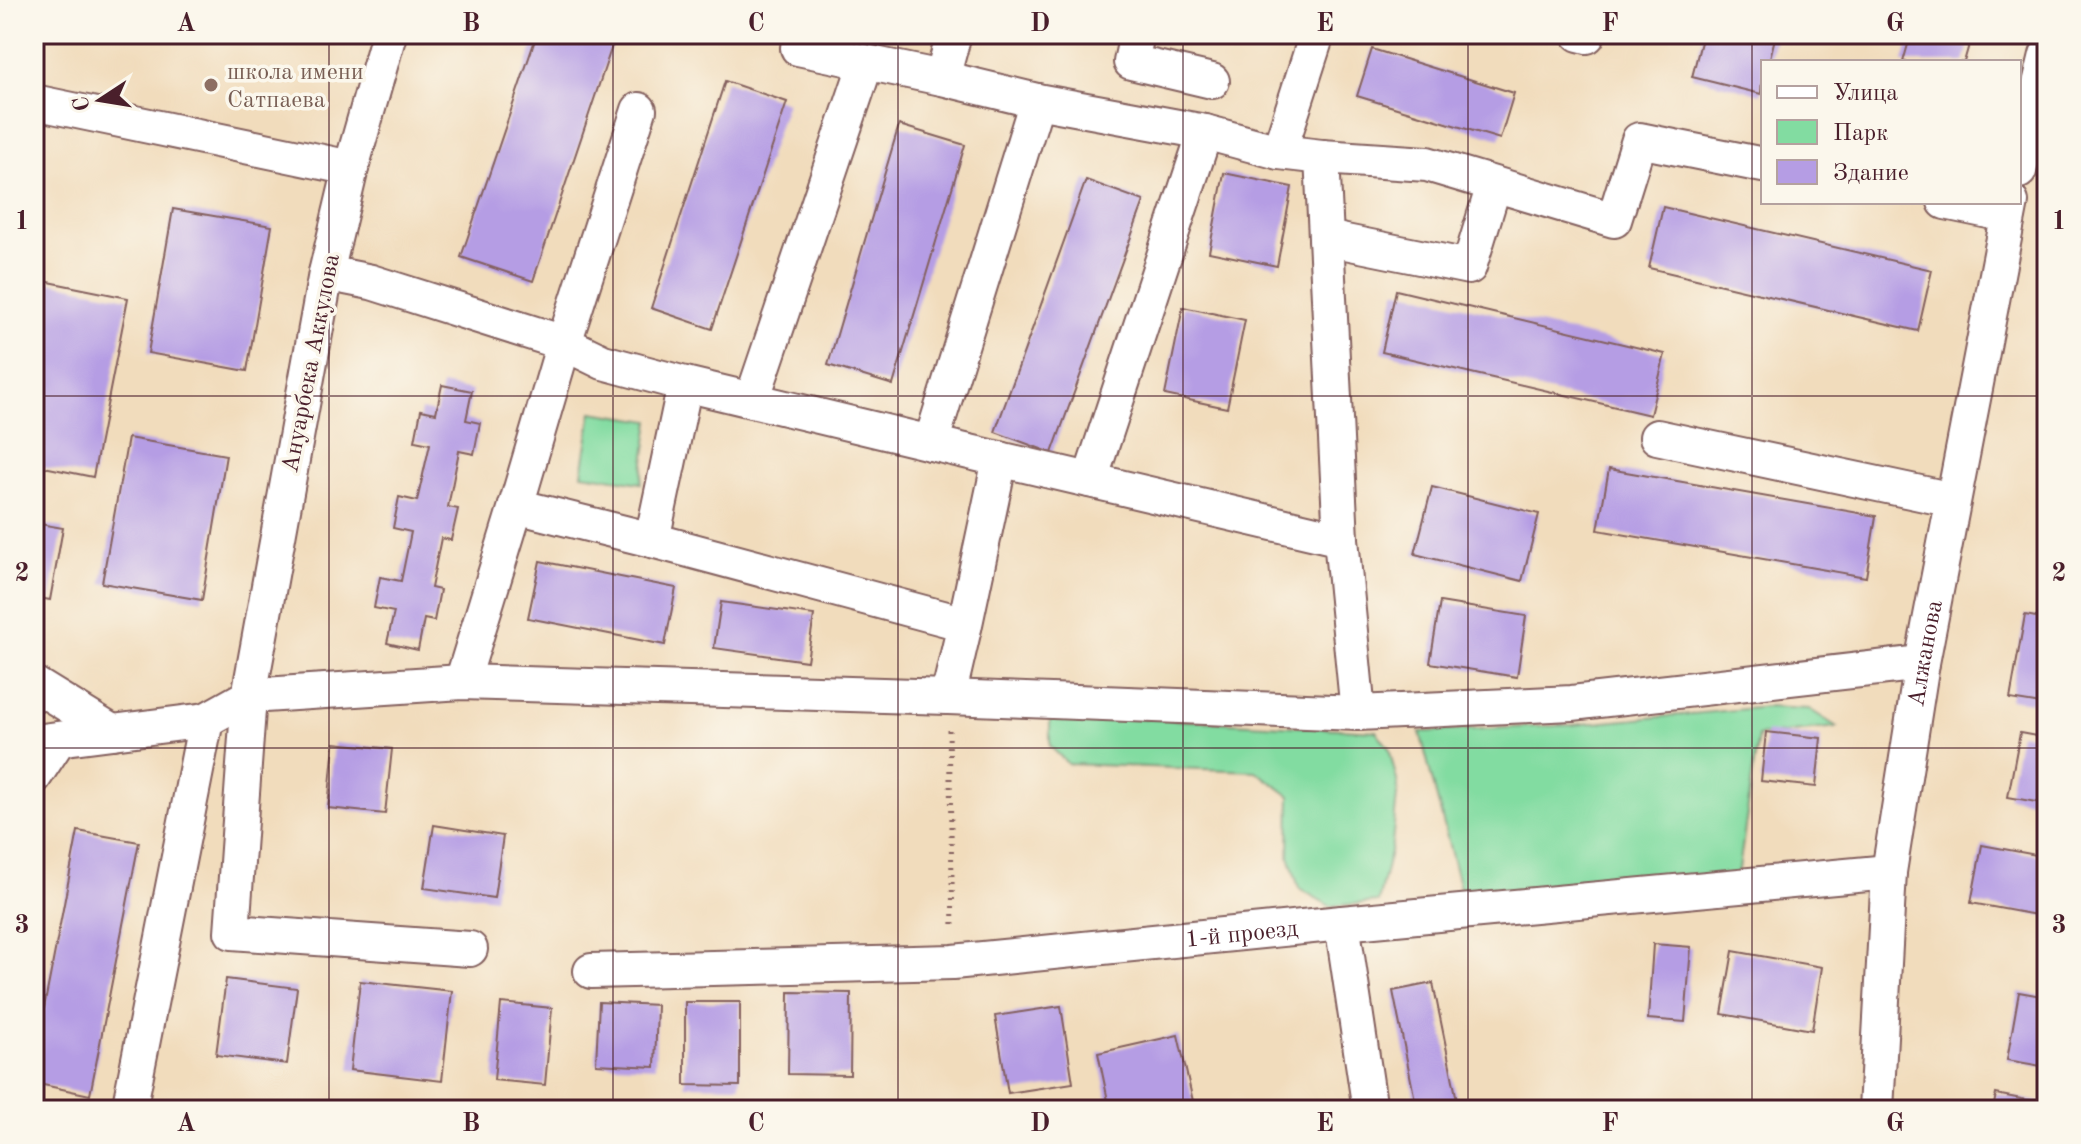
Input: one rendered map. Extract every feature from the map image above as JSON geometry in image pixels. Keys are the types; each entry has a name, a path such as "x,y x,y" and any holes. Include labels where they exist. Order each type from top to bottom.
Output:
{"street":[{"name":"Ануарбека Аккулова","path":"389,34 351,168 326,273 249,696 232,932 470,949"},
{"path":"942,78 954,34"},
{"path":"1137,34 1131,62 1212,81"},
{"path":"1279,152 1317,34"},
{"path":"1579,34 1587,34"},
{"path":"799,41 866,63 1037,101 1205,132 1279,152 1427,164 1614,220 1639,140 1761,165"},
{"path":"2021,163 2047,55"},
{"path":"752,400 866,63"},
{"path":"931,443 1037,101"},
{"path":"34,102 351,168"},
{"path":"462,682 564,343 639,110"},
{"path":"1090,480 1205,132"},
{"path":"1322,157 1341,539 1358,713"},
{"path":"1326,238 1469,267 1494,185"},
{"path":"1967,204 2010,208"},
{"name":"Алжанова","path":"1876,1110 1889,872 1922,663 2010,208"},
{"path":"326,273 371,282 564,343 603,362 685,384 1341,539"},
{"path":"652,540 685,384"},
{"path":"1657,437 1953,500"},
{"path":"948,697 1000,459"},
{"path":"516,506 965,624"},
{"path":"34,777 47,740 206,720 249,696 462,682 1358,713 1572,703 1922,663"},
{"path":"34,684 112,732"},
{"path":"129,1110 206,720"},
{"name":"1-й проезд","path":"591,971 953,962 1889,872"},
{"path":"1342,923 1370,1110"}],"path":[{"path":"948,697 953,962"}],"green space":[{"path":"592,412 650,421 641,483 582,474"},
{"path":"1767,707 1809,709 1837,727 1758,736 1738,876 1462,896 1420,732 1572,725"},
{"path":"1050,713 1376,731 1389,748 1398,785 1392,843 1378,902 1330,906 1299,888 1289,856 1290,796 1256,771 1068,764 1050,746"}],"building":[{"path":"537,34 576,34 612,46 533,281 461,257"},
{"path":"1703,34 1776,34 1770,60 1761,60 1761,94 1692,77"},
{"path":"1911,34 1972,34 1965,60 1904,60"},
{"path":"1372,49 1514,93 1500,139 1357,96"},
{"path":"725,81 787,102 712,329 651,308"},
{"path":"899,125 965,145 893,385 828,365"},
{"path":"1224,173 1292,187 1277,266 1209,252"},
{"path":"1086,180 1144,201 1052,453 995,432"},
{"path":"1663,207 1932,270 1918,331 1649,268"},
{"path":"173,209 272,226 247,371 148,353"},
{"path":"34,279 128,298 93,477 34,465"},
{"path":"1396,290 1665,354 1650,415 1382,352"},
{"path":"1183,307 1245,320 1227,408 1165,395"},
{"path":"442,385 472,391 466,420 480,423 474,454 459,451 448,507 458,509 451,540 441,538 431,588 440,590 434,621 424,619 418,650 387,643 394,612 374,608 380,577 401,581 411,532 393,528 399,497 417,501 430,444 415,441 421,410 436,413"},
{"path":"128,438 226,455 202,600 102,583"},
{"path":"1609,469 1876,516 1866,577 1598,530"},
{"path":"1432,487 1539,514 1522,581 1415,554"},
{"path":"34,523 63,528 50,600 34,597"},
{"path":"540,561 676,588 665,645 528,618"},
{"path":"721,602 814,615 807,661 714,648"},
{"path":"1440,602 1526,616 1517,677 1430,663"},
{"path":"2025,615 2047,619 2047,705 2010,699"},
{"path":"1766,732 1821,738 1816,787 1761,781"},
{"path":"2020,733 2047,738 2047,804 2008,797"},
{"path":"334,743 392,749 385,814 328,808"},
{"path":"434,825 503,836 494,898 424,888"},
{"path":"78,831 139,842 90,1095 34,1083 34,1060"},
{"path":"1982,845 2047,857 2047,917 1971,903"},
{"path":"1653,944 1691,947 1685,1022 1648,1019"},
{"path":"1733,951 1822,967 1812,1030 1722,1014"},
{"path":"226,979 297,988 287,1064 216,1055"},
{"path":"360,981 452,991 442,1081 350,1070"},
{"path":"1433,983 1459,1110 1417,1110 1393,991"},
{"path":"789,992 851,993 850,1075 788,1074"},
{"path":"2019,992 2047,997 2047,1067 2007,1060"},
{"path":"599,1002 657,1005 655,1067 596,1064"},
{"path":"685,1002 740,1002 740,1086 685,1085"},
{"path":"501,1003 552,1008 545,1085 494,1080"},
{"path":"1061,1006 1073,1083 1008,1093 995,1016"},
{"path":"1178,1035 1195,1110 1110,1110 1098,1053"},
{"path":"1996,1094 2047,1104 2047,1110 1993,1110"}],"place":[{"name":"школа имени Сатпаева","path":"211,85"}]}
